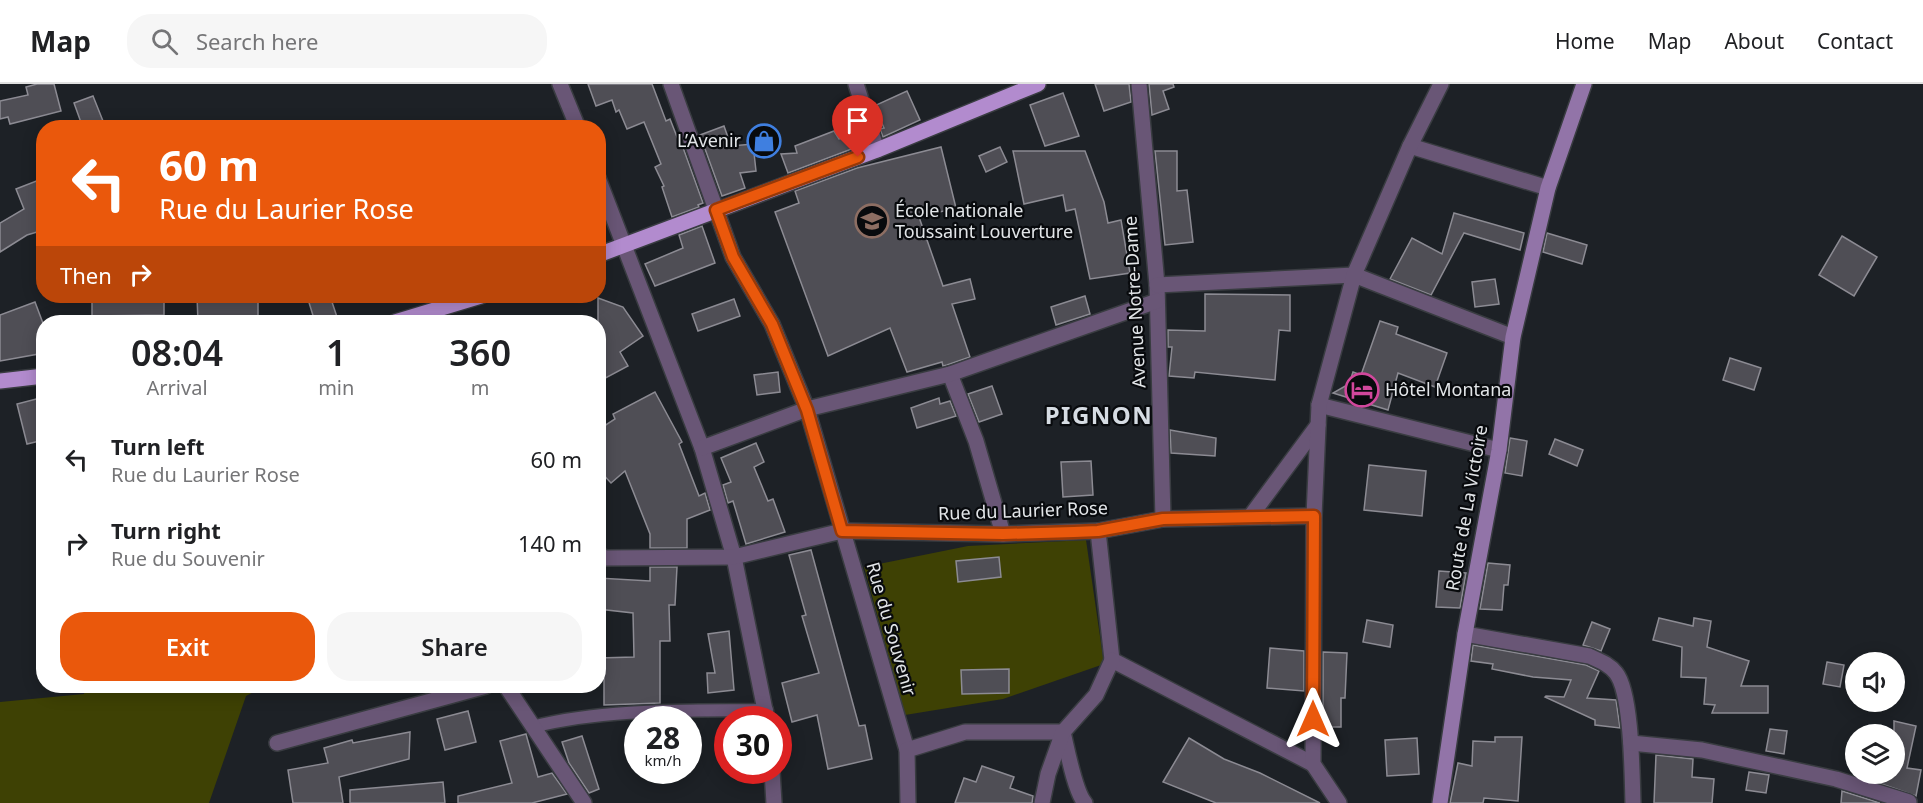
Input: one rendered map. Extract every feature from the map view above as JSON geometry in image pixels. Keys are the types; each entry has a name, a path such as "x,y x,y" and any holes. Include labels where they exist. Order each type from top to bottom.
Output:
{"main road":[{"path":"606,252 877,150 1038,84"},
{"path":"418,315 458,303"},
{"path":"0,381 36,377"}],"street":[{"path":"560,84 575,120"},
{"name":"Rue du Souvenir","path":"671,84 733,257 772,324 807,410 906,750 908,803"},
{"path":"856,84 877,150"},
{"name":"Avenue Notre-Dame","path":"1139,84 1157,285 1163,519"},
{"path":"1313,764 1314,516 1319,405 1354,275 1410,146 1441,84"},
{"name":"Route de La Victoire","path":"1440,803 1465,634 1498,450 1514,337 1548,188 1584,84"},
{"path":"1410,146 1548,188"},
{"path":"606,197 702,448 734,557 765,706"},
{"path":"1157,285 1354,275 1514,337"},
{"path":"702,448 807,410 950,374 1157,301"},
{"path":"950,374 976,441 1003,534"},
{"path":"1319,405 1498,450"},
{"path":"1250,518 1318,425"},
{"name":"Rue du Laurier Rose","path":"606,558 734,557 842,531 1003,534 1098,531 1163,519 1314,516"},
{"path":"1042,803 1048,774 1063,732 1096,695 1113,660 1098,531"},
{"path":"1465,634 1589,656 1606,663 1618,675 1624,688 1631,743 1633,803"},
{"path":"1113,660 1313,764 1339,803"},
{"path":"277,743 460,693"},
{"path":"510,693 584,803"},
{"path":"906,750 965,732 1063,732"},
{"path":"1063,732 1078,788 1085,803"},
{"path":"1631,743 1702,750 1836,779 1909,802"},
{"path":"773,784 774,803"}],"lane":[{"path":"532,727 558,721 620,714 714,715"}],"shaded area":[{"path":"1086,540 1104,664 1003,699 905,715 864,567 968,546"},
{"path":"252,693 246,696 209,803 0,803 0,702 84,694"}],"building":[{"path":"37,84 54,84 61,111 10,124 8,117 0,119 0,101 28,95 26,87"},
{"path":"588,84 652,84 666,121 670,119 679,142 681,142 703,203 698,205 699,207 672,217 662,187 664,186 655,167 661,164 644,122 627,129 619,110 616,112 612,100 596,106"},
{"path":"1095,84 1129,84 1131,102 1104,111"},
{"path":"1149,84 1173,84 1174,87 1163,91 1169,109 1152,115"},
{"path":"907,91 920,120 883,137 880,129 884,128 874,106"},
{"path":"1063,93 1079,136 1045,146 1030,105"},
{"path":"93,96 103,120 80,120 74,103"},
{"path":"724,126 731,146 753,144 756,171 740,173 745,188 722,196 700,135"},
{"path":"834,131 839,139 862,134 865,144 788,173 781,154 797,153 795,146"},
{"path":"941,147 956,208 919,217 943,286 970,279 975,299 952,304 970,357 943,366 942,362 907,372 890,328 828,356 775,212 799,203 795,191 857,168"},
{"path":"1000,147 1007,162 986,172 979,156"},
{"path":"1013,151 1085,151 1104,202 1108,223 1121,220 1130,273 1090,279 1075,209 1066,211 1063,195 1024,204"},
{"path":"1155,151 1177,151 1177,191 1187,190 1193,242 1165,245"},
{"path":"36,181 36,232 27,235 0,252 0,223 24,209 16,189"},
{"path":"1454,213 1524,233 1520,250 1464,233 1431,295 1390,279 1412,238 1442,254"},
{"path":"702,226 715,263 655,286 645,264 683,248 679,235"},
{"path":"1547,233 1587,245 1582,264 1543,252"},
{"path":"1842,236 1877,257 1854,296 1819,275"},
{"path":"1495,279 1499,304 1475,307 1472,282"},
{"path":"1205,294 1290,295 1290,331 1279,330 1275,380 1195,372 1194,378 1169,376 1172,347 1168,347 1168,330 1205,331"},
{"path":"1085,296 1090,314 1056,325 1051,307"},
{"path":"734,299 740,316 698,331 692,314"},
{"path":"606,301 623,307 643,336 620,352 628,366 606,378 606,315 598,315 598,303 606,303"},
{"path":"35,302 40,315 36,315 36,354 0,361 0,315"},
{"path":"92,303 164,303 164,315 92,315"},
{"path":"197,303 258,303 258,315 198,315"},
{"path":"309,303 332,303 336,315 313,315"},
{"path":"1380,321 1398,327 1396,334 1447,353 1435,387 1398,373 1388,410 1333,393 1349,384 1353,372 1361,375"},
{"path":"1730,358 1761,368 1754,390 1723,380"},
{"path":"778,372 780,392 757,395 754,375"},
{"path":"992,386 1002,414 979,422 968,394"},
{"path":"655,392 682,442 679,444 699,496 705,493 710,510 687,519 687,548 650,548 650,534 625,471 611,483 606,478 606,425 615,419 613,414"},
{"path":"939,398 940,404 950,401 956,416 917,428 911,408"},
{"path":"36,399 36,442 27,444 17,404"},
{"path":"1170,430 1216,438 1215,456 1171,453"},
{"path":"1510,438 1527,441 1522,476 1505,473"},
{"path":"1555,439 1583,450 1577,466 1549,454"},
{"path":"756,443 764,462 754,467 768,501 773,499 785,532 746,544 733,501 728,503 723,485 731,482 721,458"},
{"path":"1091,461 1093,495 1063,497 1061,462"},
{"path":"1369,465 1426,471 1422,516 1364,510"},
{"path":"811,550 859,726 865,725 872,759 828,769 817,715 792,722 792,706 788,706 782,683 819,673 802,616 806,615 789,555"},
{"path":"999,557 1001,577 958,582 956,561"},
{"path":"1488,563 1510,565 1508,585 1504,585 1502,610 1480,609"},
{"path":"650,567 677,567 675,605 669,605 670,641 660,641 660,703 604,705 606,658 634,657 633,613 606,610 606,578 650,581"},
{"path":"1439,571 1466,573 1460,608 1436,607"},
{"path":"1659,618 1693,626 1694,618 1711,621 1707,647 1749,661 1741,686 1768,686 1768,713 1712,713 1715,705 1704,704 1706,678 1681,677 1682,647 1653,640"},
{"path":"1367,620 1393,625 1390,647 1363,642"},
{"path":"1592,622 1610,629 1601,651 1583,645"},
{"path":"729,631 734,690 708,693 707,673 715,673 708,634"},
{"path":"1473,645 1586,665 1599,671 1587,698 1616,700 1620,728 1595,725 1595,720 1545,697 1564,697 1571,680 1533,677 1492,669 1493,664 1471,661"},
{"path":"1270,648 1304,651 1304,691 1267,688"},
{"path":"1323,652 1347,653 1345,698 1341,698 1341,727 1323,727"},
{"path":"1827,662 1844,665 1840,687 1823,684"},
{"path":"1009,669 1009,693 962,694 961,670"},
{"path":"468,711 476,742 445,750 437,719"},
{"path":"1894,721 1916,726 1907,768 1921,770 1916,796 1882,784 1905,784 1905,724 1894,724"},
{"path":"1770,729 1787,731 1784,754 1766,751"},
{"path":"410,732 409,759 339,777 343,803 293,803 288,770 328,763 324,748 352,740 353,743"},
{"path":"526,734 538,777 552,773 567,794 532,803 458,803 458,796 512,783 500,741"},
{"path":"582,736 599,789 589,793 569,763 562,742"},
{"path":"1495,737 1522,737 1518,801 1484,798 1483,803 1450,803 1458,763 1472,766 1473,741 1495,742"},
{"path":"1189,738 1224,759 1260,773 1320,803 1216,803 1163,782"},
{"path":"1417,738 1419,774 1387,776 1385,740"},
{"path":"1656,755 1693,759 1692,777 1714,779 1712,803 1654,803"},
{"path":"982,766 1014,777 1010,788 1033,796 1032,803 955,803 964,778 976,782"},
{"path":"1749,772 1769,775 1766,793 1746,790"},
{"path":"443,782 445,803 350,803 350,790"},
{"path":"1842,791 1880,803 1841,803"}],"place":[{"name":"L’Avenir","path":"764,141"},
{"name":"École nationale Toussaint Louverture","path":"872,221"},
{"name":"Hôtel Montana","path":"1362,390"}],"district":[{"name":"PIGNON","path":"1099,416"}],"route":[{"path":"858,157 716,210 733,257 772,324 807,410 842,531 1003,534 1074,532 1098,531 1163,519 1314,516 1313,719"}]}
